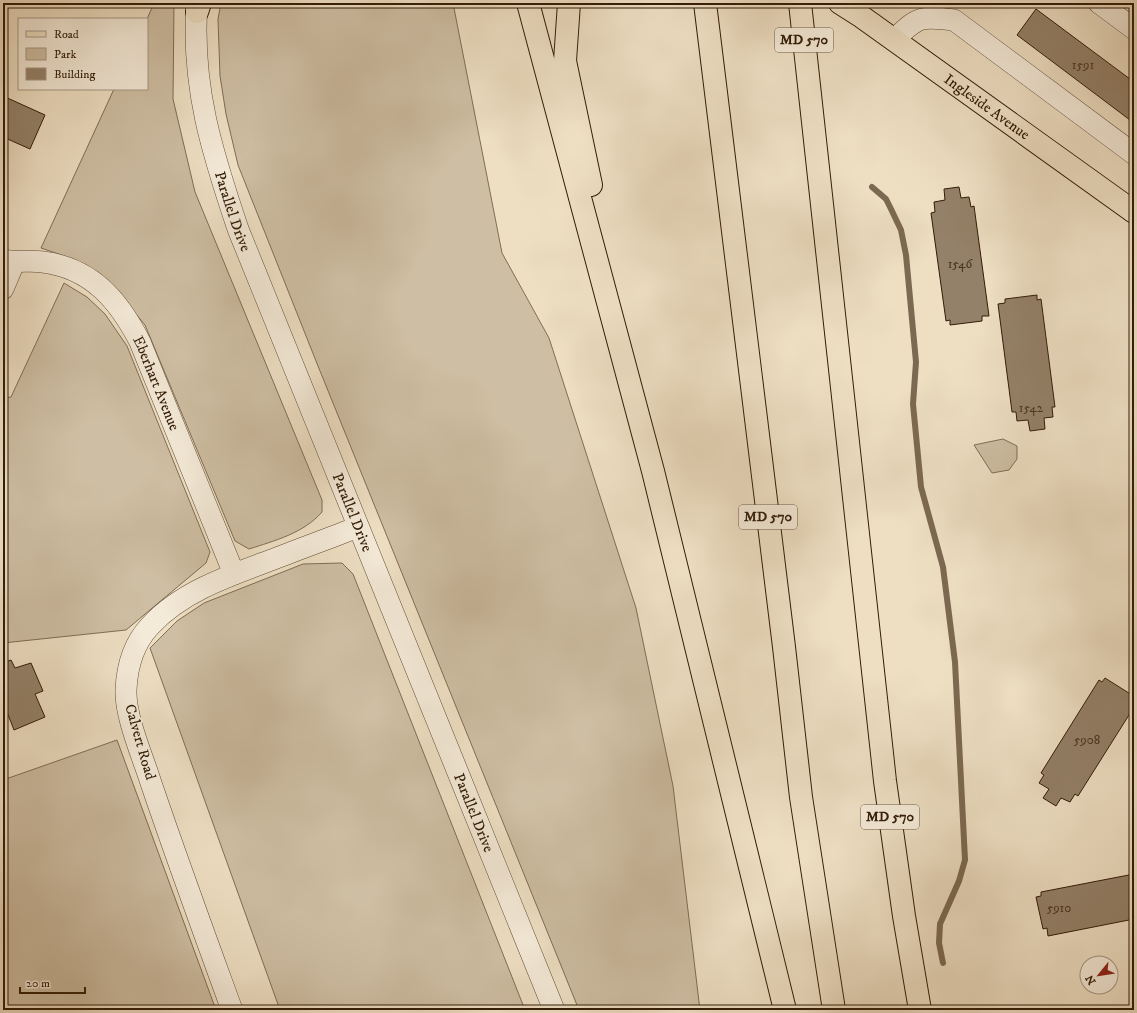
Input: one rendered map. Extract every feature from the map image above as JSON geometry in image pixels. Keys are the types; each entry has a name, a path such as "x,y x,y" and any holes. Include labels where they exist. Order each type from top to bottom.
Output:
{"main road":[{"path":"528,3 652,471 785,1010"},
{"path":"552,3 652,471"},
{"path":"565,61 568,3"},
{"name":"MD 570","path":"800,3 884,766 904,916 920,1010"},
{"name":"Ingleside Avenue","path":"840,3 1134,212"},
{"name":"MD 570","path":"706,13 801,797 834,1010"}],"street":[{"path":"1099,3 1134,28"},
{"name":"Parallel Drive","path":"198,6 196,59 202,103 214,156 238,229 554,1010"},
{"path":"894,40 909,25 927,16 954,20 1134,154"},
{"path":"3,289 9,261"},
{"name":"Eberhart Avenue","path":"9,261 41,261 62,265 81,272 97,284 128,319 140,342 234,574"},
{"name":"Calvert Road","path":"232,1010 178,864 132,724 126,692 129,667 135,647 150,626 170,609 195,592 234,574 358,527"}],"green space":[{"path":"154,3 174,3 173,99 195,192 322,500 322,512 307,526 268,543 249,549 235,541 145,325 112,285 76,260 41,248 114,90 148,90 147,18"},
{"path":"221,3 453,3 502,253 549,338 636,608 673,786 700,1010 579,1010 238,165 226,114 220,76 218,19"},
{"path":"64,283 87,297 105,314 127,346 210,552 206,563 126,630 3,643 3,398 11,397"},
{"path":"1003,439 1017,446 1017,459 1009,470 992,473 974,445"},
{"path":"342,563 353,574 525,1010 280,1010 150,648 177,621 204,603 303,564"},
{"path":"117,740 216,1010 3,1010 3,780"}],"building":[{"path":"1036,9 1134,82 1134,123 1017,35"},
{"path":"3,96 45,115 30,149 3,137"},
{"path":"959,187 961,198 969,197 971,207 974,206 989,316 982,316 982,321 950,325 950,320 946,321 931,213 935,212 934,202 945,200 944,189"},
{"path":"1037,295 1037,300 1041,299 1055,407 1052,407 1053,417 1044,418 1045,429 1030,431 1028,420 1017,421 1016,412 1012,412 998,304 1005,303 1005,299"},
{"path":"11,660 15,668 31,663 43,691 35,694 45,717 14,730 7,712 3,714 3,663"},
{"path":"1105,678 1132,695 1130,700 1134,702 1134,707 1078,796 1075,794 1070,802 1061,798 1056,806 1043,798 1049,789 1039,783 1044,775 1041,773 1099,680 1102,682"},
{"path":"1134,874 1134,919 1048,936 1047,928 1043,929 1036,897 1041,896 1041,892"}],"waterway":[{"path":"872,187 886,199 901,230 906,255 916,362 913,404 921,487 943,567 955,662 965,860 959,881 940,924 939,943 943,963"}]}
